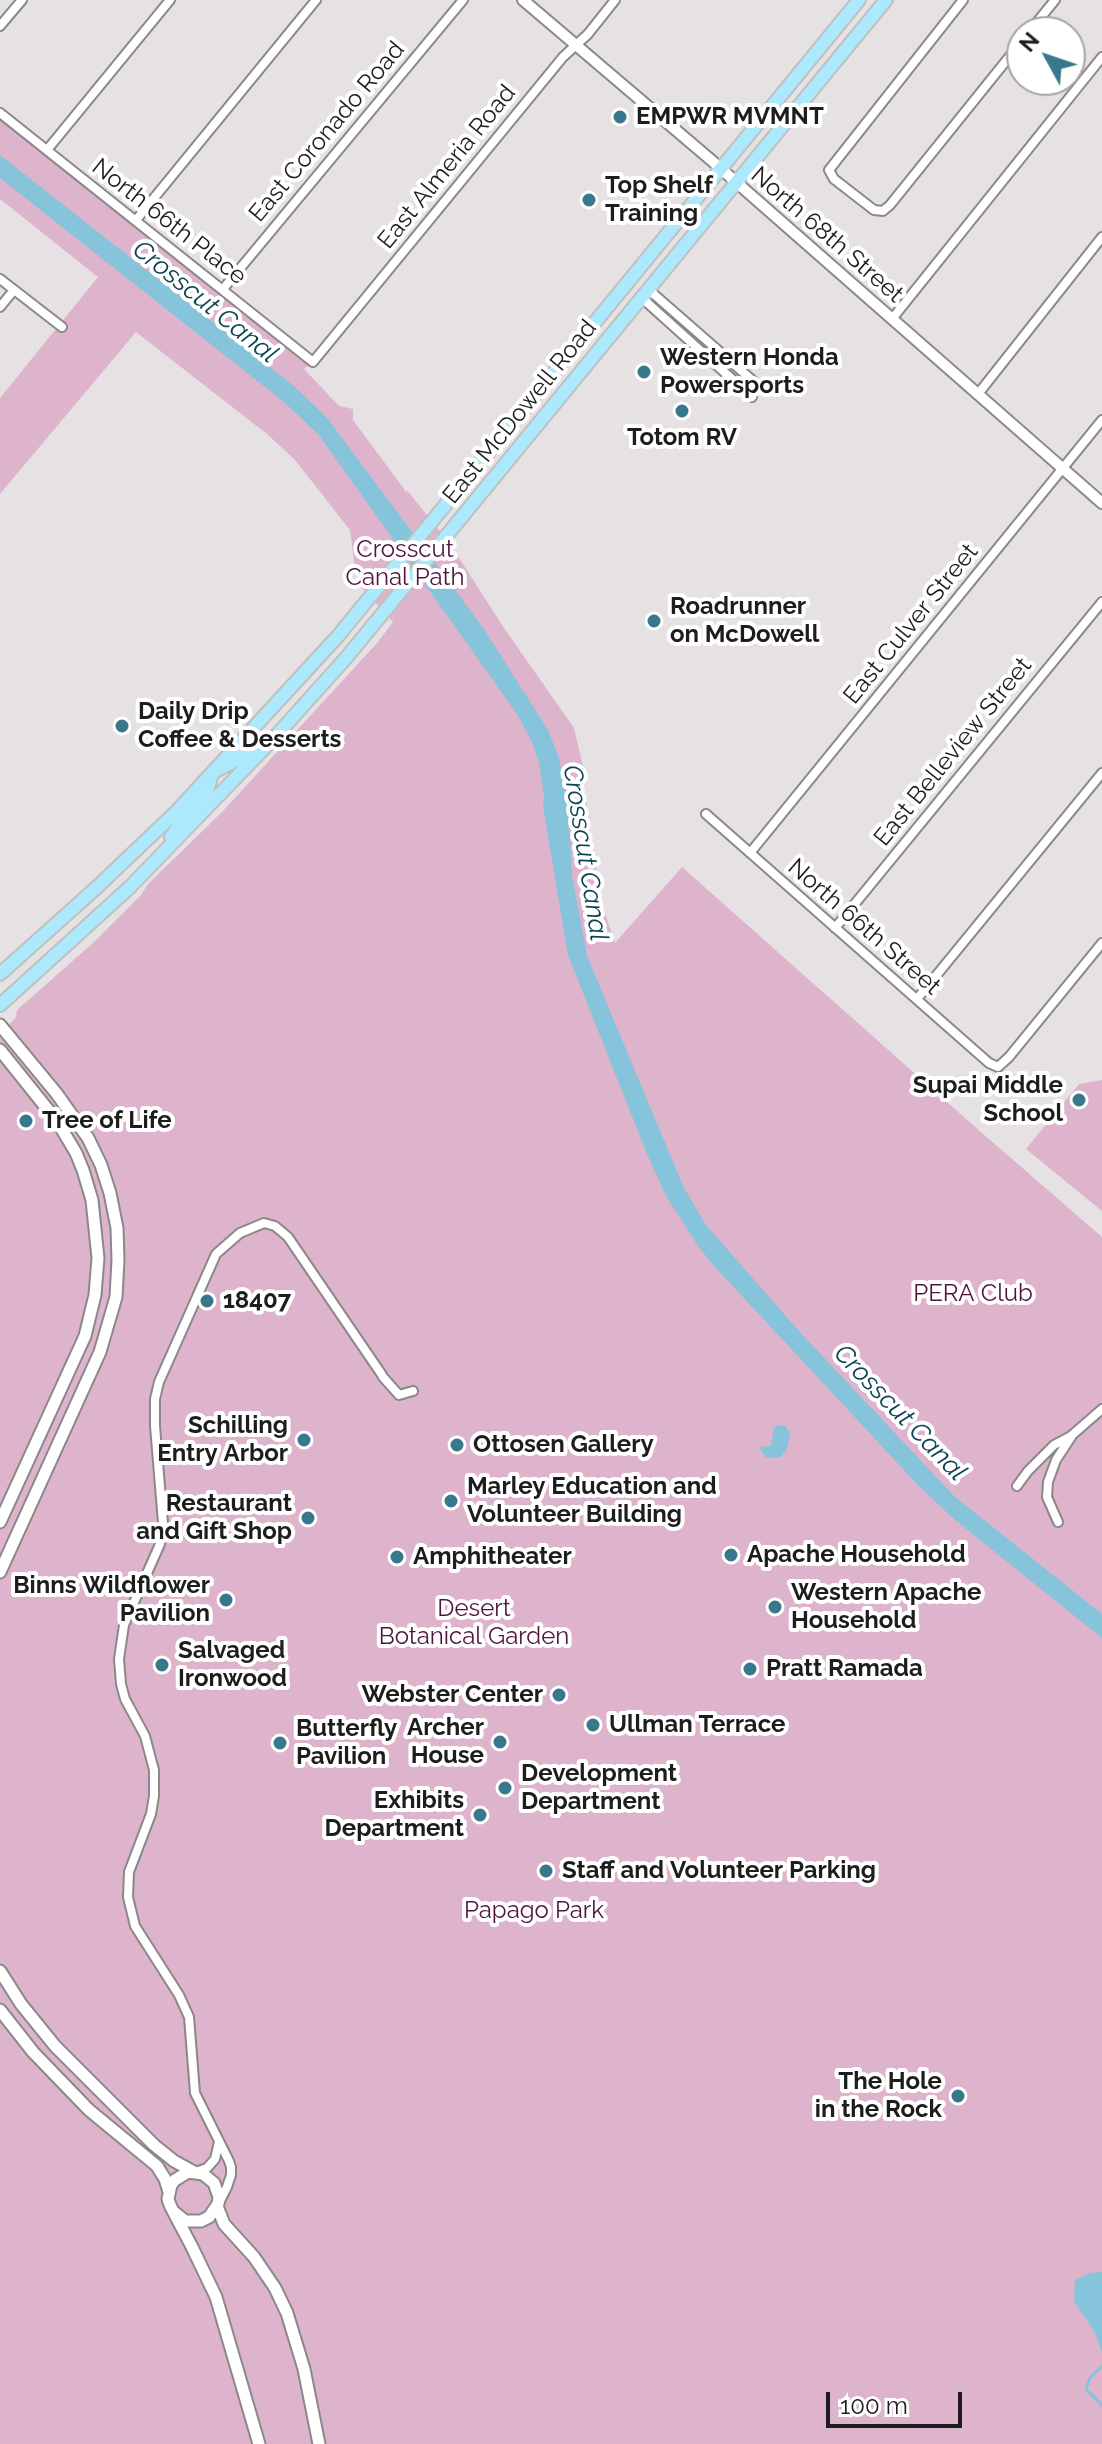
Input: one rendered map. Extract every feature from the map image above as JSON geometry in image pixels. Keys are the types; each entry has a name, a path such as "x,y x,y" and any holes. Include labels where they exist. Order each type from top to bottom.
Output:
{"main road":[{"name":"East McDowell Road","path":"0,974 177,811 338,636 859,0"},
{"name":"East McDowell Road","path":"0,1005 130,887 346,658 886,0"},
{"path":"847,15 863,28"},
{"path":"611,303 628,316"},
{"path":"156,860 180,823 206,796 212,773 244,756 289,721"},
{"path":"0,1025 88,1138 110,1193 117,1228 118,1260 116,1297 100,1352 0,1572"},
{"path":"0,1050 57,1121 76,1153 92,1200 98,1258 95,1295 85,1336 0,1522"},
{"path":"0,1971 21,2004 55,2046 154,2145 174,2161 209,2177 214,2183 219,2197 209,2217 185,2221 173,2211"},
{"path":"0,2010 33,2052 89,2110 157,2166 165,2179 173,2211 216,2297 259,2444"},
{"path":"169,2192 181,2175 195,2172"},
{"path":"217,2205 224,2224 259,2264 287,2313 304,2369 319,2444"}],"street":[{"path":"0,26 22,0"},
{"path":"47,150 170,0"},
{"path":"136,220 316,0"},
{"name":"East Coronado Road","path":"223,289 463,0"},
{"name":"North 68th Street","path":"523,0 1102,503"},
{"name":"East Almeria Road","path":"313,362 563,57 588,34 615,0"},
{"path":"963,0 829,170 834,179 874,210 883,211 1006,61"},
{"path":"1042,16 1055,0"},
{"path":"892,319 1102,57"},
{"name":"North 66th Place","path":"0,113 313,362"},
{"path":"978,394 1102,237"},
{"path":"0,279 62,327"},
{"path":"0,307 14,290"},
{"path":"645,294 760,387"},
{"path":"645,294 752,397"},
{"name":"East Culver Street","path":"750,853 1102,420"},
{"name":"East Belleview Street","path":"835,928 1102,602"},
{"path":"917,999 1102,773"},
{"name":"North 66th Street","path":"706,814 989,1063 998,1067 1102,943"},
{"path":"217,2205 231,2175 229,2161 195,2093 192,2033 186,2007 135,1926 128,1897 129,1872 151,1814 154,1770 145,1736 125,1699 119,1659 124,1625 160,1544 163,1523 155,1426 155,1399 159,1382 216,1254 227,1243 264,1223 275,1226 288,1237 394,1391 399,1395 413,1391"},
{"path":"1017,1486 1054,1445 1071,1436 1102,1409"},
{"path":"1058,1522 1047,1497 1048,1482 1056,1460 1071,1436"},
{"path":"195,2172 207,2168 215,2159 219,2142"}],"green space":[{"name":"Papago Park","path":"0,113 313,362 304,369 339,406 353,409 353,420 407,493 407,490 450,544 574,728 583,767 601,901 615,943 682,867 1102,1237 1102,2444 0,2444 0,1035 16,1017 17,1010 93,943 222,812 393,622 360,586 350,530 295,460 267,434 136,332 0,494 0,398 98,277 0,199"},
{"name":"Supai Middle School","path":"1102,1080 1102,1211 1026,1149 1079,1084"}],"water":[{"path":"0,155 295,387 328,419 484,629 548,730 559,758 568,803 572,875 587,956 684,1188 706,1225 798,1330 954,1496 1102,1614 1102,1638 954,1519 919,1486 698,1246 666,1196 647,1154 568,955 543,806 539,762 517,714 319,435 284,402 0,178"},
{"path":"785,1425 790,1434 787,1449 781,1457 766,1458 759,1447 771,1446 774,1427"},
{"path":"1102,2272 1102,2352 1094,2331 1074,2301 1077,2279"}],"waterway":[{"path":"1102,2366 1090,2378 1086,2389 1102,2405"}],"place":[{"name":"EMPWR MVMNT","path":"620,117"},
{"name":"Top Shelf Training","path":"589,200"},
{"name":"Western Honda Powersports","path":"644,372"},
{"name":"Totom RV","path":"682,411"},
{"name":"Roadrunner on McDowell","path":"654,621"},
{"name":"Daily Drip Coffee & Desserts","path":"122,726"},
{"name":"Supai Middle School","path":"1079,1100"},
{"name":"Tree of Life","path":"26,1121"},
{"name":"18407","path":"207,1301"},
{"name":"Schilling Entry Arbor","path":"304,1440"},
{"name":"Ottosen Gallery","path":"457,1445"},
{"name":"Marley Education and Volunteer Building","path":"451,1501"},
{"name":"Restaurant and Gift Shop","path":"308,1518"},
{"name":"Apache Household","path":"731,1555"},
{"name":"Amphitheater","path":"397,1557"},
{"name":"Binns Wildflower Pavilion","path":"226,1600"},
{"name":"Western Apache Household","path":"775,1607"},
{"name":"Salvaged Ironwood","path":"162,1665"},
{"name":"Pratt Ramada","path":"750,1669"},
{"name":"Webster Center","path":"559,1695"},
{"name":"Ullman Terrace","path":"593,1725"},
{"name":"Archer House","path":"500,1742"},
{"name":"Butterfly Pavilion","path":"280,1743"},
{"name":"Development Department","path":"505,1788"},
{"name":"Exhibits Department","path":"480,1815"},
{"name":"Staff and Volunteer Parking","path":"546,1871"},
{"name":"The Hole in the Rock","path":"958,2096"}],"water label":[{"name":"Crosscut Canal","path":"205,302"},
{"name":"Crosscut Canal","path":"585,853"},
{"name":"Crosscut Canal","path":"900,1413"}],"park label":[{"name":"Crosscut Canal Path","path":"405,564"},
{"name":"PERA Club","path":"973,1294"},
{"name":"Desert Botanical Garden","path":"474,1623"}]}
